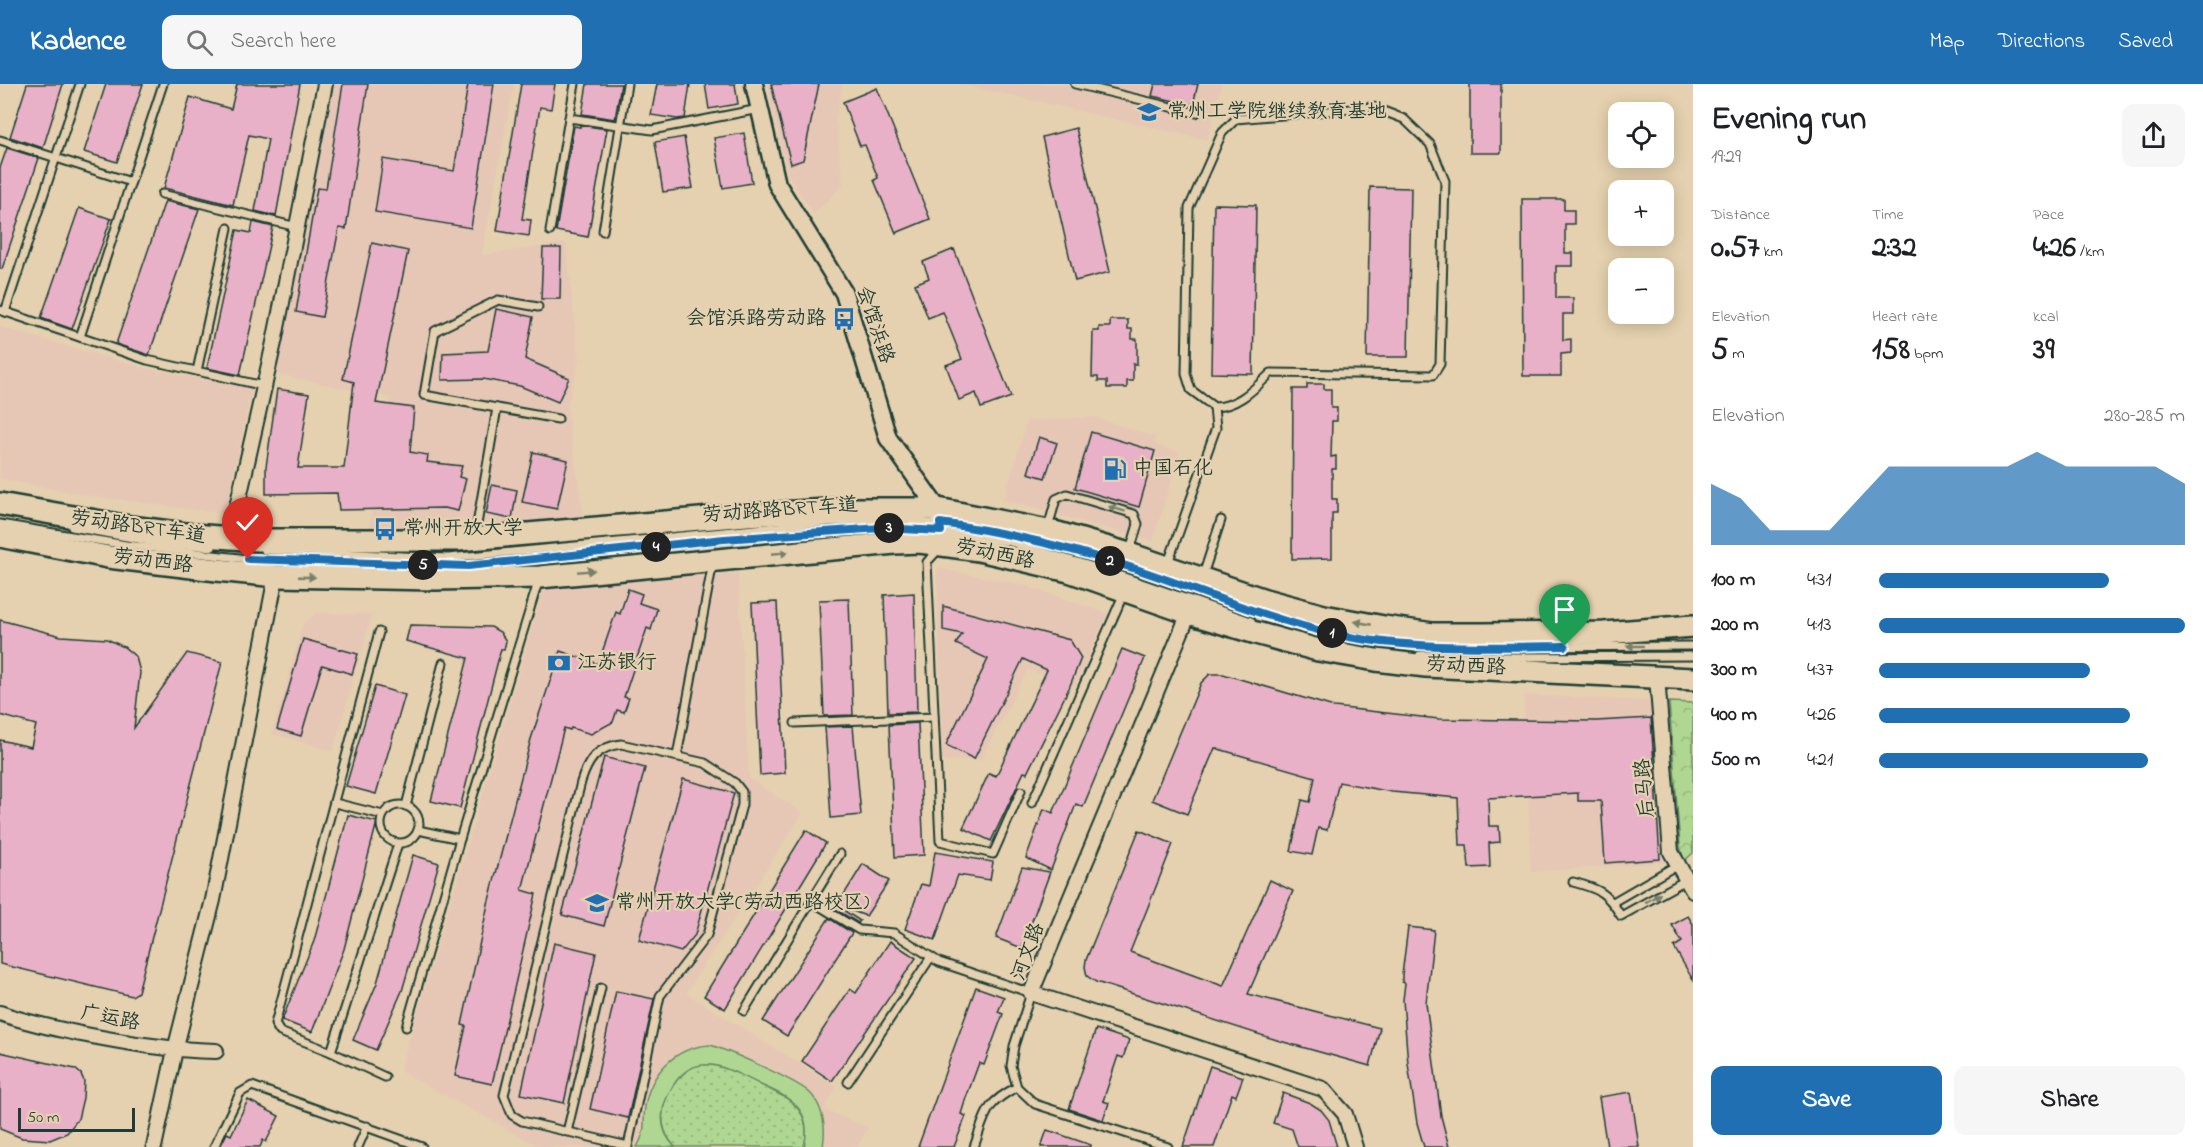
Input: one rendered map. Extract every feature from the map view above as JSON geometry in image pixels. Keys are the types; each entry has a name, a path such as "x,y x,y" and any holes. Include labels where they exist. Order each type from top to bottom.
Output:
{"main road":[{"name":"劳动西路","path":"0,504 225,543 257,540 475,539 821,510 941,527 1047,531 1129,554 1265,600 1324,616 1433,634 1604,633 1693,626"},
{"name":"劳动西路","path":"0,536 108,557 276,576 435,579 540,577 920,542 941,527"},
{"name":"劳动西路","path":"941,527 979,550 1069,571 1189,613 1318,650 1426,666 1693,679"}],"street":[{"path":"225,543 264,386 325,84"},
{"name":"会馆浜路","path":"754,84 777,184 844,293 888,438 941,527"},
{"path":"154,1147 175,1050 213,900 276,576"},
{"name":"河文路","path":"1189,613 1031,993 1323,1089 1345,1114 1355,1147"},
{"name":"后马路","path":"1657,676 1671,852 1690,885"},
{"name":"广运路","path":"0,1013 23,1022 175,1050 216,1051"}],"lane":[{"path":"80,84 2,311 147,360 264,386"},
{"path":"80,337 163,84"},
{"path":"550,231 575,84"},
{"path":"603,231 627,84"},
{"path":"1076,84 1196,113"},
{"path":"1167,566 1216,428 1214,407 1191,390 1186,374 1190,208 1222,133 1236,119 1373,107 1404,119 1430,144 1444,181 1440,364 1433,375 1272,373 1237,402 1223,407 1214,407"},
{"path":"569,118 652,130 759,109"},
{"path":"0,140 130,182"},
{"path":"162,194 297,227"},
{"path":"197,371 228,228"},
{"path":"538,307 498,300 435,331 424,395 558,419"},
{"path":"475,539 497,408"},
{"path":"1047,531 1056,499 1067,494 1134,514 1138,524 1129,554"},
{"name":"劳动路路BRT车道","path":"251,549 448,558 829,522 897,520 941,527 972,527 1049,544 1138,570 1302,625 1373,641 1492,647 1693,646"},
{"path":"1202,577 1221,520"},
{"name":"劳动路BRT车道","path":"0,524 126,546 248,559 468,566 747,538 881,528 941,527 1020,545 1104,570 1257,623"},
{"path":"64,525 166,544 225,543"},
{"path":"941,527 927,562 940,841 993,854 1021,792"},
{"path":"677,756 713,560"},
{"path":"406,1027 460,839 540,577"},
{"path":"1032,803 1125,590"},
{"path":"379,632 275,1024 280,1032 332,1052 386,1077"},
{"path":"1409,655 1693,656"},
{"path":"406,806 444,663"},
{"path":"795,723 934,717"},
{"path":"621,744 677,756 705,762 735,783 742,792 742,806 707,935 660,996 628,1147 522,1121 512,1115 504,1095 580,782 594,756 608,746 621,744"},
{"path":"335,803 383,815"},
{"path":"406,806 416,813 418,830 410,841 398,844 392,842 383,833 381,821 383,815 393,807 406,806"},
{"path":"418,830 460,839"},
{"path":"332,1052 398,844"},
{"path":"744,1011 840,854"},
{"path":"1613,902 1677,865"},
{"path":"1573,882 1598,889 1613,902 1620,916 1690,885"},
{"path":"811,901 859,930 894,933 939,962 1031,993 1014,1046 1011,1066 1017,1087 1035,1104 1168,1147"},
{"path":"848,1082 931,957"},
{"path":"567,1132 601,988"},
{"path":"214,1147 240,1093 252,1086 422,1147"},
{"path":"974,1147 988,1108 1000,1096 1017,1087"},
{"path":"358,1147 367,1126"}],"shaded area":[{"path":"333,84 514,84 482,255 566,243 579,360 567,408 584,520 369,527 390,398 276,374"},
{"path":"767,84 843,84 836,118 843,185 814,214 787,174"},
{"name":"常州工学院继续教育基地","path":"960,84 1222,84 1207,140"},
{"path":"0,327 145,368 252,388 225,514 91,496 0,479"},
{"path":"1093,417 1156,437 1154,444 1180,453 1153,541 1004,500 1027,421"},
{"path":"937,568 1024,585 1108,613 1074,688 1028,669 981,760 942,761"},
{"name":"常州开放大学(劳动西路校区)","path":"738,573 749,778 803,813 686,993 837,1087 824,1109 868,1128 857,1147 540,1147 400,1071 544,587"},
{"path":"315,613 372,614 333,751 272,734 303,624"},
{"path":"1524,695 1669,702 1680,846 1684,861 1531,872"}],"green space":[{"path":"1669,702 1693,703 1693,853 1684,861 1680,846"},
{"path":"710,1045 779,1074 811,1094 819,1106 823,1119 823,1147 804,1147 805,1120 797,1107 787,1098 727,1069 706,1065 696,1066 686,1071 677,1080 665,1102 662,1116 664,1127 675,1147 637,1147 644,1131 648,1095 659,1073 675,1057 697,1047"},
{"path":"699,1064 733,1071 788,1099 802,1115 806,1126 804,1147 675,1147 667,1136 663,1124 665,1100 678,1079"}],"building":[{"path":"27,84 63,84 43,148 10,137"},
{"path":"106,84 143,84 117,162 84,152"},
{"path":"237,84 300,84 276,216 255,211 268,139 249,135 233,205 164,188 190,97 231,109"},
{"path":"343,84 368,84 346,229 339,228 322,317 296,312 317,188 326,189"},
{"path":"468,84 494,84 471,228 375,212 383,159 454,171"},
{"path":"521,84 555,84 551,109 540,107 522,219 531,220 529,236 497,231"},
{"path":"587,84 621,84 615,119 582,114"},
{"path":"657,84 690,84 685,118 651,115"},
{"path":"705,84 735,84 738,104 709,109"},
{"path":"771,84 819,84 803,160 791,164"},
{"path":"1155,84 1198,84 1193,105 1152,96"},
{"path":"1470,84 1501,84 1501,153 1470,153"},
{"path":"877,88 930,219 896,233 874,180 878,178 865,145 860,146 843,102"},
{"path":"580,125 607,129 588,237 556,231 574,126 580,127"},
{"path":"1076,128 1110,272 1075,281 1042,137"},
{"path":"744,133 752,183 723,188 714,138"},
{"path":"684,137 693,188 663,192 655,142"},
{"path":"7,148 39,158 2,269 0,269 0,168"},
{"path":"1370,187 1411,188 1408,357 1367,357"},
{"path":"1522,199 1564,199 1564,210 1574,210 1574,224 1565,224 1565,253 1573,253 1573,266 1556,266 1556,298 1573,298 1573,314 1563,314 1563,340 1571,339 1571,353 1561,354 1561,376 1523,376"},
{"path":"165,201 199,209 149,355 116,344"},
{"path":"1214,204 1256,205 1253,374 1211,373"},
{"path":"79,208 111,219 72,329 41,318"},
{"path":"253,222 273,227 240,375 207,368 237,230 251,233"},
{"path":"372,243 408,251 376,403 414,408 410,452 428,455 427,462 462,466 459,477 466,479 458,511 444,508 339,510 337,493 266,494 266,467 277,389 309,394 298,468 344,468 354,382 343,379"},
{"path":"543,248 561,248 560,299 541,299"},
{"path":"954,249 1011,397 981,408 976,393 959,400 946,365 962,359 943,312 928,318 915,284 929,278 923,262"},
{"path":"496,309 533,317 525,359 569,378 558,402 520,386 483,379 442,380 443,353 488,351"},
{"path":"1110,320 1128,320 1128,329 1132,329 1132,339 1137,339 1137,364 1133,364 1133,381 1127,381 1127,388 1107,388 1107,381 1098,381 1098,377 1092,377 1093,331 1099,331 1099,327 1110,327"},
{"path":"1307,384 1324,384 1324,389 1331,389 1331,408 1337,408 1337,421 1332,421 1331,457 1336,456 1336,469 1332,469 1332,499 1337,499 1337,513 1332,513 1332,558 1292,559 1293,389 1307,389"},
{"name":"中国石化","path":"1091,432 1155,451 1139,507 1075,488"},
{"path":"1039,437 1057,443 1045,478 1028,473"},
{"path":"533,452 568,460 557,509 522,502"},
{"path":"492,485 517,490 512,519 486,514"},
{"path":"628,589 642,594 639,603 657,609 651,630 647,628 624,697 629,698 624,712 617,710 613,722 591,734 564,728 522,890 536,894 492,1084 455,1076 466,1026 462,1025 488,904 531,739 560,651 598,664 616,612 620,614"},
{"path":"914,593 917,712 888,713 884,595"},
{"path":"849,599 853,715 824,716 819,600"},
{"path":"777,602 785,773 760,775 752,603"},
{"path":"943,606 1070,640 1081,658 1069,688 1027,773 1024,772 991,841 963,828 989,773 996,776 1047,670 1023,659 974,759 946,745 988,659 956,644 962,634 943,630"},
{"path":"0,620 61,636 107,639 124,647 136,657 140,672 134,728 187,653 222,662 138,992 132,996 0,964 0,740 31,747 36,725 0,715"},
{"path":"410,625 491,627 500,632 506,641 504,650 501,649 460,808 431,801 468,658 406,641"},
{"path":"303,639 358,654 352,674 322,665 301,736 277,729"},
{"path":"1122,649 1145,658 1083,807 1076,804 1051,870 1026,858 1044,809 1053,813"},
{"path":"1210,674 1223,674 1334,707 1439,719 1596,721 1651,718 1660,859 1605,863 1601,801 1578,801 1578,793 1488,798 1489,826 1499,826 1500,842 1489,843 1490,867 1469,868 1467,845 1460,845 1458,798 1392,792 1339,782 1327,830 1318,828 1312,855 1291,851 1302,800 1310,802 1315,777 1215,748 1187,814 1152,800 1201,683"},
{"path":"375,686 405,695 376,794 346,786"},
{"path":"918,723 924,855 895,857 889,725"},
{"path":"853,726 861,815 831,818 825,727"},
{"path":"604,757 645,768 604,926 562,915"},
{"path":"683,779 734,793 695,935 681,952 639,940"},
{"path":"348,815 377,822 344,949 312,1032 282,1020 314,941"},
{"path":"806,830 826,843 725,1009 704,996"},
{"path":"1139,830 1173,844 1130,952 1223,986 1270,880 1293,891 1248,994 1380,1028 1370,1066 1280,1041 1096,982 1087,976 1086,960"},
{"path":"935,852 993,862 990,880 958,875 935,940 905,929 921,884 929,886"},
{"path":"413,855 439,863 402,991 376,1050 353,1040 377,983"},
{"path":"863,864 889,881 866,916 847,909 846,912 860,921 858,923 835,909"},
{"path":"1022,867 1050,872 1022,948 996,938"},
{"path":"1688,916 1693,924 1693,980 1674,947 1682,942 1672,925"},
{"path":"829,918 852,933 787,1036 763,1021"},
{"path":"1408,927 1434,930 1426,1003 1441,1116 1449,1147 1424,1147 1417,1123 1408,1064 1403,1000 1405,983 1402,982"},
{"path":"890,941 916,958 832,1081 802,1061 850,989 856,993"},
{"path":"554,943 596,953 564,1103 521,1094"},
{"path":"976,987 1004,997 998,1012 1003,1014 984,1065 979,1063 966,1098 961,1114 966,1116 954,1147 918,1147"},
{"path":"616,991 654,999 628,1118 590,1109"},
{"path":"1096,1029 1129,1040 1123,1058 1118,1056 1103,1101 1109,1103 1103,1120 1069,1109"},
{"path":"0,1052 75,1069 81,1074 84,1081 83,1098 78,1119 67,1133 50,1140 22,1138 0,1129"},
{"path":"1210,1066 1243,1077 1236,1096 1232,1094 1214,1147 1183,1147"},
{"path":"1631,1092 1639,1147 1607,1147 1599,1097"},
{"path":"1283,1093 1310,1103 1321,1110 1329,1120 1337,1147 1298,1147 1292,1129 1273,1123"},
{"path":"248,1100 279,1116 266,1142 263,1140 260,1147 220,1147 227,1133 231,1135"},
{"path":"1047,1130 1091,1145 1091,1147 1041,1147"}],"place":[{"name":"常州工学院继续教育基地","path":"1149,112"},
{"name":"会馆浜路劳动路","path":"844,319"},
{"name":"中国石化","path":"1115,469"},
{"name":"常州开放大学","path":"385,529"},
{"name":"江苏银行","path":"559,663"},
{"name":"常州开放大学(劳动西路校区)","path":"597,903"}],"route":[{"path":"248,559 468,566 724,539 881,528 941,531 940,523 972,527 1049,544 1138,570 1302,625 1373,641 1492,647 1565,646"}]}
